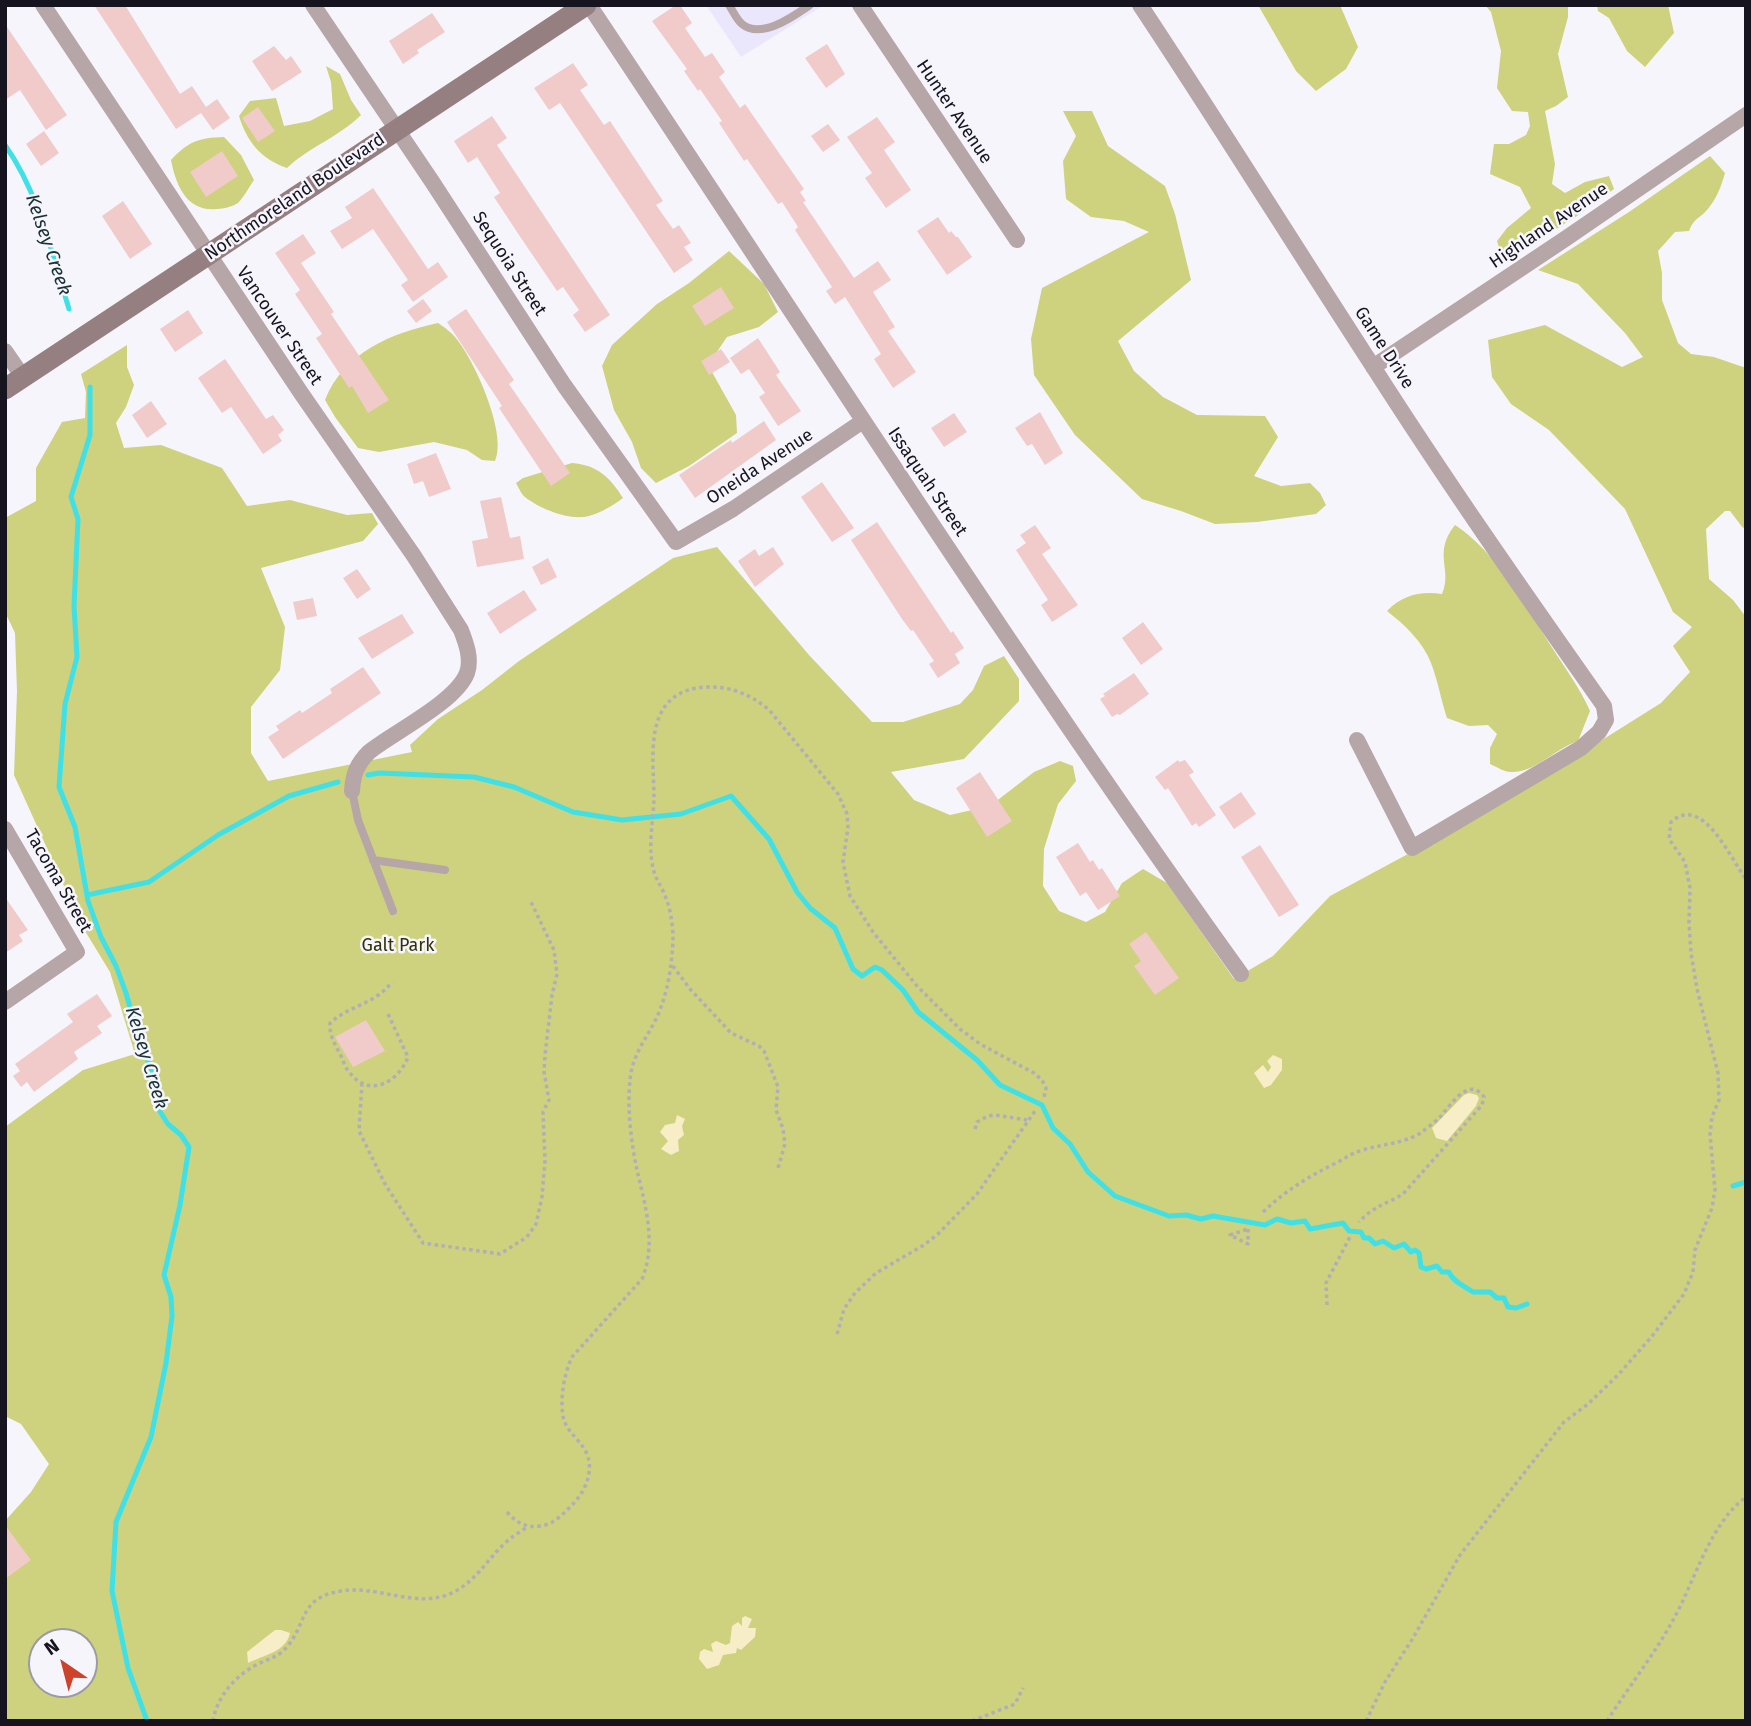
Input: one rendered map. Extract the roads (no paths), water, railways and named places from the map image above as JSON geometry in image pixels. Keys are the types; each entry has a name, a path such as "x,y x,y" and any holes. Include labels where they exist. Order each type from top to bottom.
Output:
{"street":[{"name":"Vancouver Street","path":"43,5 461,630 469,659 467,673 456,690 380,743 360,761 354,774 352,791"},
{"name":"Sequoia Street","path":"313,5 564,385 677,542"},
{"name":"Northmoreland Boulevard","path":"14,383 588,5"},
{"name":"Issaquah Street","path":"588,5 1076,738 1241,974"},
{"name":"Hunter Avenue","path":"860,5 1017,240"},
{"name":"Game Drive","path":"1140,5 1499,558 1604,706 1606,720 1599,732 1581,748 1412,848 1357,740"},
{"name":"Highland Avenue","path":"1373,367 1746,115"},
{"path":"5,351 14,383"},
{"name":"Oneida Avenue","path":"677,542 733,509 863,421"},
{"name":"Tacoma Street","path":"5,829 77,953 5,1002"}],"lane":[{"path":"729,5 741,24 753,30 768,28 810,5"},
{"path":"352,791 358,820 393,911"},
{"path":"373,860 445,870"}],"waterway":[{"name":"Kelsey Creek","path":"5,145 36,203 69,309"},
{"name":"Kelsey Creek","path":"90,387 90,435 71,497 78,519 74,606 77,657 65,704 59,787 75,827 88,901 126,993 150,1066 159,1110 189,1147 180,1205 164,1275 171,1297 172,1316 166,1363 151,1437 116,1522 112,1591 128,1668 147,1721"},
{"path":"368,775 379,773 474,777 514,787 573,812 622,820 681,814 731,796 769,839 797,892 810,908 835,928 853,969 862,976 875,967 882,970 903,990 918,1012 977,1060 1000,1085 1042,1105 1053,1128 1070,1144 1088,1172 1115,1196 1169,1216 1186,1215 1201,1219 1213,1216 1265,1225 1277,1219 1291,1223 1305,1221 1310,1229 1343,1223 1349,1231 1361,1232 1364,1238 1369,1238 1375,1244 1383,1241 1394,1248 1404,1244 1411,1252 1415,1250 1419,1253 1421,1267 1426,1269 1437,1266 1442,1272 1449,1272 1456,1281 1473,1292 1490,1292 1497,1298 1504,1298 1508,1307 1516,1308 1527,1304"},
{"path":"87,895 149,882 218,835 289,796 338,782"},
{"path":"1733,1186 1746,1182"}],"park label":[{"name":"Galt Park","path":"398,946"}]}
